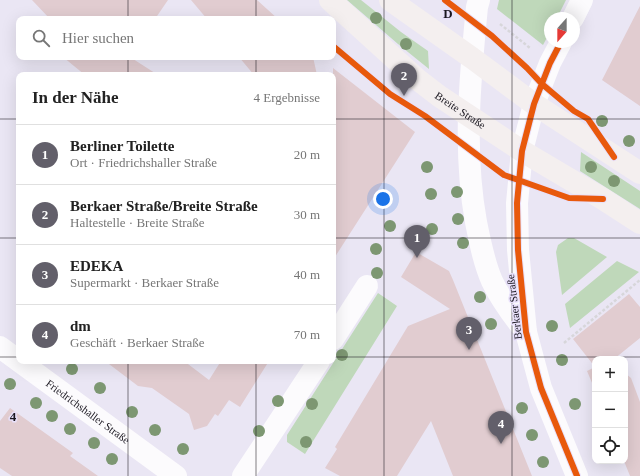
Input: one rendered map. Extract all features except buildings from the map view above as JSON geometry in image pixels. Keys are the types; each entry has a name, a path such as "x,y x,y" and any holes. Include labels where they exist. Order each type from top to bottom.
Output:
{"main road":[{"name":"Breite Straße","path":"330,0 423,84 470,118 640,223"},
{"path":"390,0 534,104 640,173"}],"street":[{"name":"Berkaer Straße","path":"479,0 472,58 469,149 472,199 484,259 492,281 506,306 526,332"},
{"path":"576,12 582,0"},
{"name":"Berkaer Straße","path":"558,48 550,63 534,104 522,151 518,195 518,250 526,332 541,388 577,476"},
{"path":"336,334 367,286"},
{"name":"Friedrichshaller Straße","path":"0,348 16,360"},
{"name":"Friedrichshaller Straße","path":"22,364 176,476"},
{"path":"243,476 317,364"}],"path":[{"path":"495,20 532,50"},
{"path":"564,343 640,280"}],"green space":[{"path":"347,0 361,0 401,32 428,51 429,69 398,44"},
{"path":"499,0 566,0 560,12 544,12 543,45 497,9"},
{"path":"581,152 640,191 640,209 580,171"},
{"path":"568,238 574,238 607,257 562,295 556,252 558,245"},
{"path":"617,261 639,272 570,328 565,304"},
{"path":"378,293 397,306 305,454 287,442 287,435 332,364 336,364 336,359"}],"cycle path":[{"path":"445,0 492,36 542,84 574,111 588,119 614,157"},
{"path":"558,48 550,63 534,104 522,151 517,203 518,250 526,332 541,388 577,476"},
{"path":"336,49 390,94 425,116 504,175 569,198 603,199"}],"place":[{"name":"Berkaer Straße/Breite Straße","path":"404,96"},
{"name":"Berliner Toilette","path":"417,258"},
{"name":"EDEKA","path":"469,350"},
{"name":"dm","path":"501,444"}]}
